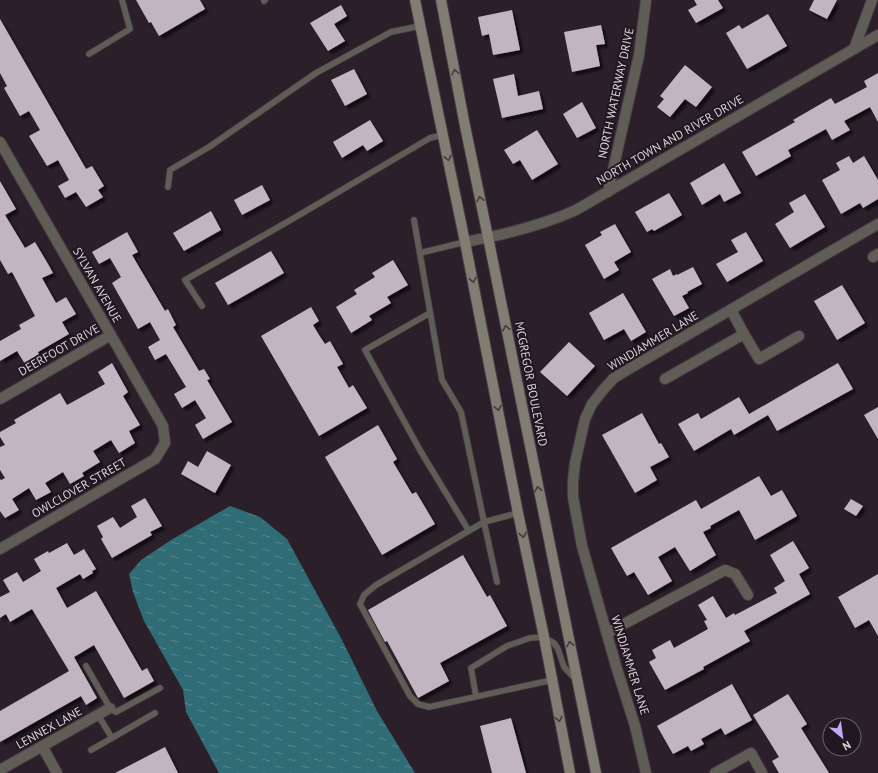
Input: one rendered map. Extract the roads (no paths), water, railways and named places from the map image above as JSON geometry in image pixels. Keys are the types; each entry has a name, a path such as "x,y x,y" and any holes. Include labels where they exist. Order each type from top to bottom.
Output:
{"main road":[{"path":"415,0 465,242 570,773"},
{"name":"MCGREGOR BOULEVARD","path":"441,0 465,126 596,773"}],"street":[{"name":"NORTH WATERWAY DRIVE","path":"608,192 639,55 646,0"},
{"path":"854,49 872,0"},
{"name":"NORTH TOWN AND RIVER DRIVE","path":"465,242 531,227 576,210 878,35"},
{"name":"SYLVAN AVENUE","path":"0,142 163,426 165,444"},
{"name":"WINDJAMMER LANE","path":"646,773 635,726 616,666 582,546 573,497 575,463 585,419 592,404 614,378 878,224"},
{"path":"731,310 759,359 799,336"},
{"path":"665,380 744,334"},
{"name":"DEERFOOT DRIVE","path":"0,399 111,335"},
{"name":"OWLCLOVER STREET","path":"0,549 155,459 165,444"},
{"path":"607,633 725,570 735,574 748,594"},
{"name":"LENNEX LANE","path":"0,770 110,708"},
{"path":"42,746 57,773"},
{"path":"715,773 751,753 762,773"}],"lane":[{"path":"89,54 130,30 122,0"},
{"path":"168,187 170,170 209,147 316,73 391,32 420,26"},
{"path":"202,306 185,280 430,138 443,135"},
{"path":"414,220 442,380 461,412 497,582"},
{"path":"420,253 465,242"},
{"path":"430,313 365,350 421,452 469,531"},
{"path":"518,513 484,522 376,585 364,595 360,604 410,696 418,704 429,706 552,680"},
{"path":"476,696 471,668 507,646 530,638 544,637 554,643 558,649 564,667 578,682"},
{"path":"86,666 110,708 116,712 160,688"},
{"path":"91,750 155,713"},
{"path":"98,715 112,738"}],"water":[{"path":"230,506 260,517 287,539 342,640 377,711 415,773 219,773 186,712 183,690 144,621 133,592 129,574 141,560 171,540"}]}
